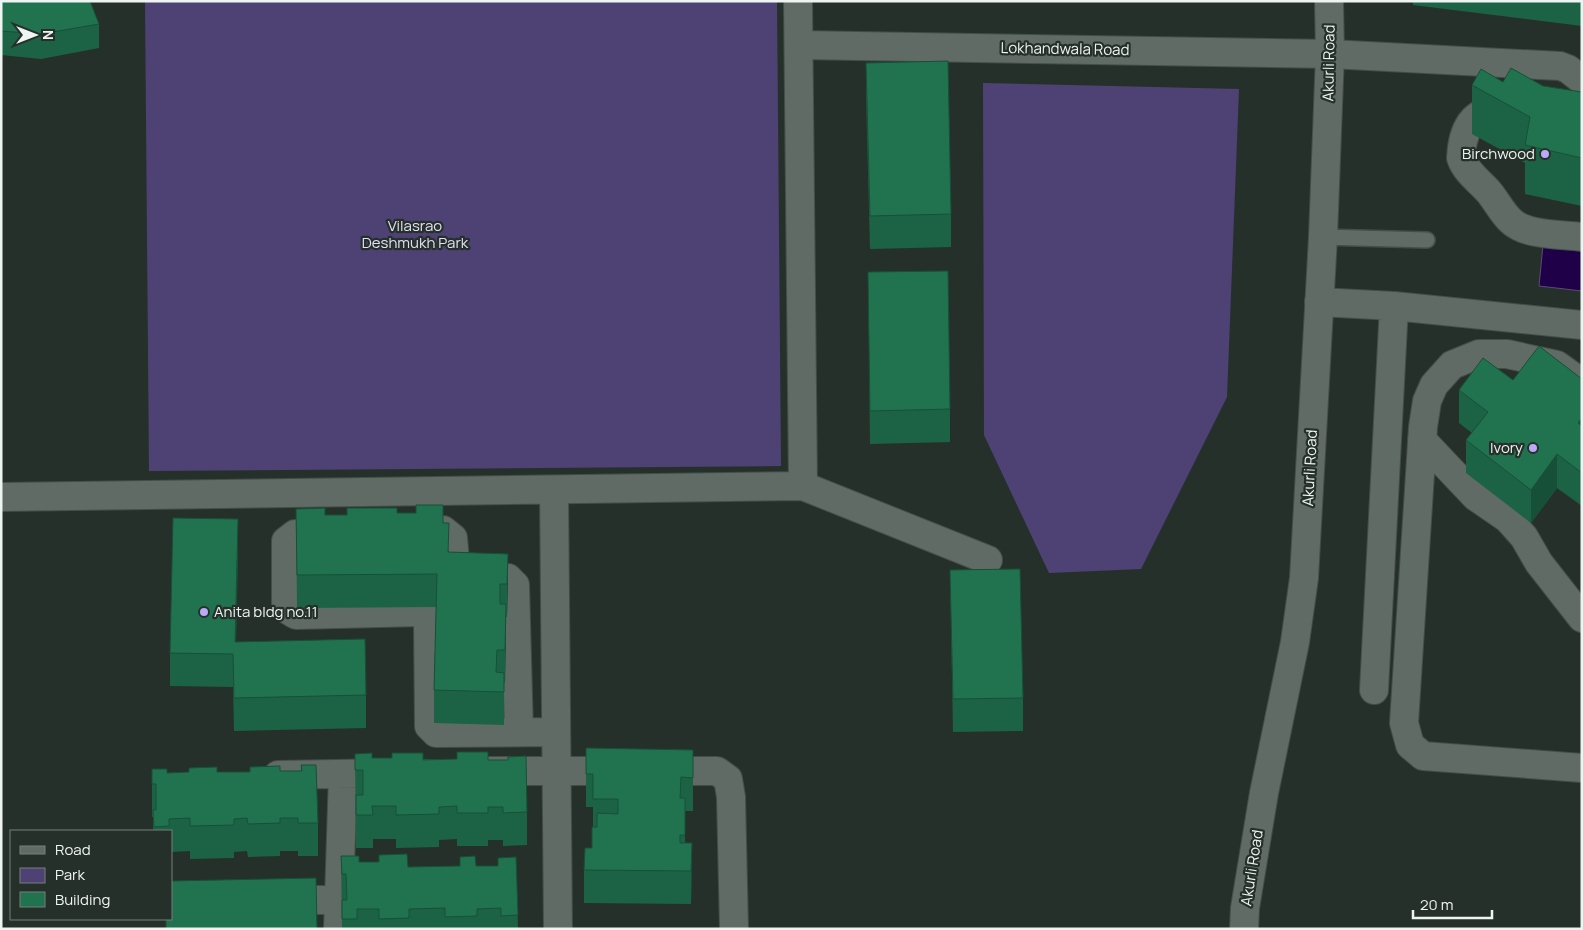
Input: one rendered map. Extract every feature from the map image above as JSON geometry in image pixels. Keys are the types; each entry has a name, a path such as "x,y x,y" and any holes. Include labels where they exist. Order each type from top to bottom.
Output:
{"street":[{"path":"798,1 800,45 803,486"},
{"name":"Akurli Road","path":"1244,929 1245,908 1264,793 1295,642 1304,578 1323,237 1330,54 1330,1"},
{"name":"Lokhandwala Road","path":"800,45 1330,54 1560,66 1568,69 1582,80"},
{"path":"1582,116 1492,110 1482,112 1475,116 1467,129 1462,146 1462,158 1473,177 1519,228 1530,232 1582,237"},
{"path":"1319,302 1394,306 1582,325"},
{"path":"1374,690 1394,306"},
{"path":"1582,383 1557,365 1507,354 1479,354 1452,365 1434,385 1428,401 1422,440 1404,723 1410,745 1423,756 1582,768"},
{"path":"1422,440 1476,498 1508,519 1524,537 1539,563 1582,618"},
{"path":"1,496 803,486 988,560"},
{"path":"554,490 558,929"},
{"path":"384,532 443,530 453,538 456,572 463,576 508,578 515,585 518,732"},
{"path":"354,532 295,534 286,541 286,609 296,615 422,612 428,622 429,726 436,733 556,732"},
{"path":"459,772 556,770 717,771 728,779 731,797 734,929"},
{"path":"255,775 421,773"},
{"path":"338,929 343,774"},
{"path":"251,899 339,900"}],"lane":[{"path":"1323,237 1428,240"}],"green space":[{"name":"Vilasrao Deshmukh Park","path":"145,1 777,1 781,466 149,471"},
{"path":"983,83 1239,89 1227,397 1141,569 1049,573 984,435"}],"shaded area":[{"path":"1543,245 1582,249 1582,291 1539,286"}],"building":[{"path":"1,1 90,1 99,24 41,34 1,31"},
{"path":"948,61 951,214 870,216 866,63"},
{"path":"1511,68 1543,86 1582,92 1582,158 1525,145 1530,117 1472,85 1481,69 1503,82"},
{"path":"948,271 950,409 870,411 868,272"},
{"name":"Ivory","path":"1539,346 1582,379 1582,418 1578,423 1582,426 1582,473 1557,454 1531,490 1466,440 1488,412 1459,390 1483,358 1513,380"},
{"path":"416,505 443,505 443,523 449,523 448,552 508,554 507,584 500,584 500,604 506,604 505,650 497,650 496,672 504,673 504,692 434,690 437,574 297,575 296,509 325,508 325,515 347,515 347,508 397,508 397,513 416,513"},
{"path":"173,518 238,519 235,642 365,639 366,695 234,698 233,654 170,653"},
{"path":"1020,569 1023,698 953,699 950,570"},
{"path":"586,748 693,750 693,778 681,777 680,798 685,798 685,835 680,835 680,843 692,843 691,871 584,870 585,848 592,848 592,827 597,827 597,813 618,814 618,799 593,799 593,774 586,774"},
{"path":"457,752 488,752 488,760 508,760 508,757 526,756 527,812 503,813 503,807 488,807 488,813 457,813 457,806 439,807 439,814 396,815 396,806 372,806 373,815 356,815 356,795 363,795 363,770 355,770 355,754 372,753 372,758 392,758 392,753 423,753 423,760 457,759"},
{"path":"301,765 316,765 318,823 298,823 298,818 280,818 280,823 248,824 247,818 234,819 234,825 190,826 190,818 169,819 169,826 154,827 153,810 156,810 156,784 152,784 152,769 167,769 167,773 189,772 189,768 217,767 217,772 250,772 250,767 280,766 280,771 302,771"},
{"path":"407,854 408,867 460,866 460,857 475,856 476,866 498,866 498,858 516,857 518,915 501,916 501,908 477,909 477,916 445,917 445,908 409,909 409,918 379,919 379,909 357,909 357,919 342,919 342,900 347,900 346,874 342,874 341,856 359,856 359,862 379,862 379,855"},
{"path":"316,878 317,929 166,929 166,920 172,920 172,881"}],"place":[{"name":"Birchwood","path":"1545,154"},
{"name":"Ivory","path":"1533,448"},
{"name":"Anita bldg no.11","path":"204,612"}]}
